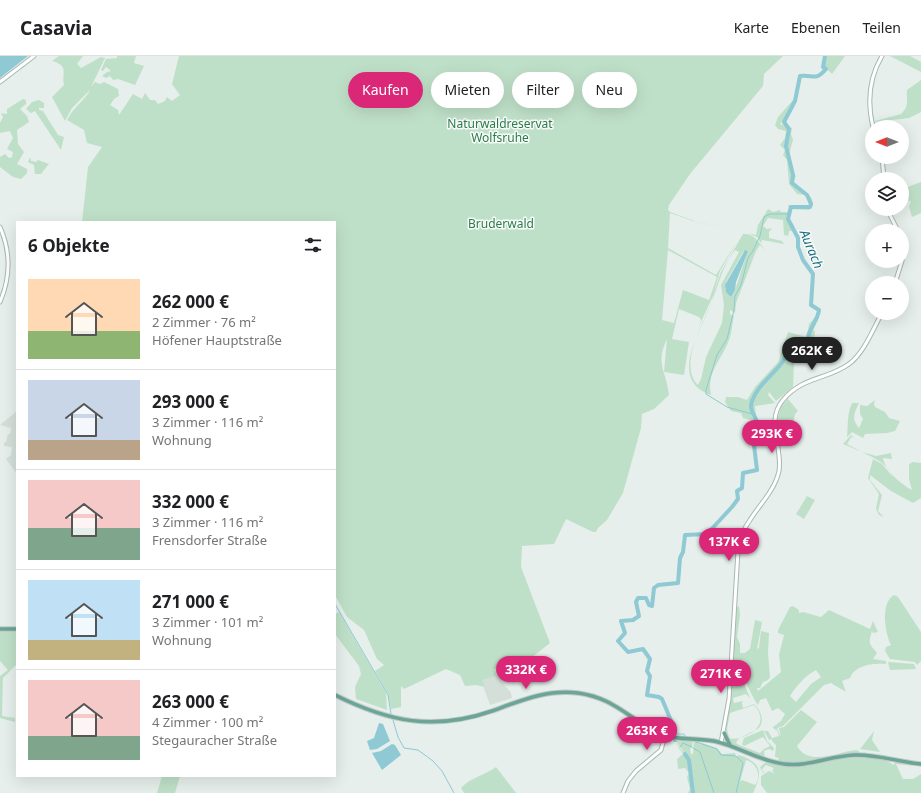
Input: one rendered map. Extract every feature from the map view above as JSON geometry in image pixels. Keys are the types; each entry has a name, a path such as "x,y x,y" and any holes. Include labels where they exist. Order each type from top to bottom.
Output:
{"main road":[{"path":"0,628 16,629"},
{"path":"336,695 384,716 419,722 453,721 542,694 577,693 608,700 657,734 721,743 769,761 787,764 805,764 853,755 874,756 921,764"},
{"path":"724,733 727,742 733,747"}],"street":[{"path":"0,82 34,56"},
{"path":"872,120 870,93 874,71 882,56"},
{"path":"0,226 7,246 9,262 6,285 0,302"},
{"path":"721,743 729,699 738,551 745,528 771,491 778,476 780,463 775,426 776,414 780,405 796,388 808,380 841,369 855,358 878,320"},
{"path":"623,793 628,781 636,771 661,750 665,736"}],"shaded area":[{"path":"16,412 16,473 6,459 11,455 12,447 4,446 4,442 6,442 8,434 10,434 11,428 0,425"},
{"path":"497,676 511,693 512,698 490,705 481,680"}],"green space":[{"name":"Bruderwald","path":"59,56 83,56 77,64 81,68 101,57 105,58 91,87 95,82 100,84 104,82 118,89 119,96 114,99 110,105 118,110 119,115 133,94 142,99 145,93 150,100 155,100 158,104 165,101 167,97 172,101 180,95 172,84 179,56 783,56 764,74 763,86 690,174 669,205 668,210 670,212 696,222 670,213 668,248 716,275 738,240 720,271 713,295 721,272 743,234 753,237 765,250 760,245 756,251 736,303 735,313 730,310 730,314 734,316 731,334 713,373 710,387 711,395 697,387 690,376 689,363 694,344 690,367 692,377 698,385 701,379 706,357 722,323 724,305 721,285 739,252 735,250 727,262 714,296 699,326 701,320 699,317 679,309 672,339 689,342 684,375 664,372 667,339 662,355 662,367 668,386 669,395 654,409 642,414 641,428 623,493 607,520 598,528 596,532 593,532 566,519 554,544 522,546 521,567 550,643 531,658 502,664 494,670 497,676 482,680 485,687 476,685 465,686 460,675 446,669 404,689 401,686 401,707 391,709 388,694 375,671 384,665 377,659 364,630 347,617 336,597 336,221 82,221 88,167 102,147 87,143 84,130 67,120 91,89 72,108 65,121 52,97 64,85 63,68 58,63 52,61","holes":["668,250 717,277 709,300 683,290 674,323 662,320","748,250 735,290 731,297 725,289 726,282 743,252"]},
{"path":"117,56 136,56 134,63 144,66 135,85 118,79 113,80 110,76 106,78 102,76 111,71 106,67 103,71 101,70 106,59 117,58"},
{"path":"826,56 845,56 832,74 824,66"},
{"path":"890,56 910,56 921,62 921,72"},
{"path":"921,80 921,112 909,118 879,120 901,114 904,111 907,106 907,90"},
{"path":"23,99 26,100 26,104 20,109 27,116 29,122 17,130 18,144 24,152 17,164 27,169 27,173 21,179 13,177 0,167 0,157 5,154 9,158 12,157 13,152 7,149 13,138 10,131 0,133 0,123 3,117 1,113 7,114 7,109"},
{"path":"39,100 44,103 44,108 39,108 39,110 43,111 58,135 64,137 61,150 35,111 31,113 26,109 32,102"},
{"path":"793,100 797,101 780,124 792,128 791,134 793,140 789,154 791,158 791,168 796,176 793,182 802,191 810,196 813,205 809,210 791,209 789,221 794,225 793,231 789,231 788,236 784,235 783,220 768,218 763,226 767,229 772,228 769,232 769,238 782,241 784,244 762,240 761,243 757,237 748,233 756,235 758,225 768,209 773,212 780,210 781,212 787,212 789,209 788,205 809,206 810,204 805,195 797,194 789,184 787,160 783,155 785,150 780,145 785,138 786,131 778,129 775,125 778,117"},
{"path":"30,157 31,161 36,162 38,160 49,164 41,174 35,174 34,165 28,162"},
{"path":"921,182 921,213 912,217 909,207 911,201 909,201 909,186"},
{"path":"816,316 819,317 813,330 815,331 814,340 819,339 816,345 812,343 802,349 805,341 799,338 796,346 800,352 791,351 790,358 794,364 793,387 776,401 769,392 768,395 775,403 755,406 756,417 760,424 757,430 753,432 757,451 751,439 749,427 752,423 751,420 743,418 741,413 731,411 725,402 726,397 738,397 747,400 755,387 778,362 788,332 807,337 809,324"},
{"path":"788,399 798,411 795,414 793,425 790,427 777,420 781,407"},
{"path":"875,400 875,407 885,412 889,418 900,421 895,431 865,434 863,438 852,432 847,437 848,415 852,403 859,403 854,419 859,428 863,419 860,414 860,405 867,406"},
{"path":"851,435 854,438 851,437 847,444 862,452 876,456 891,453 892,459 883,458 888,469 876,459 843,444"},
{"path":"873,459 882,464 893,477 889,471 894,477 912,490 909,479 909,464 913,462 921,463 921,498 913,503 891,491 870,475 870,480 882,495 878,511 884,517 879,515 876,509 879,494 868,478"},
{"path":"807,496 815,500 804,519 796,514"},
{"path":"894,595 898,597 921,632 921,661 917,665 915,662 890,659 885,651 886,647 891,645 887,633 885,611 887,604"},
{"path":"739,606 740,615 737,637 740,644 740,653 745,653 750,649 755,620 762,622 757,649 759,648 761,631 769,633 768,653 770,677 768,680 763,682 760,688 757,688 758,691 781,672 779,655 784,635 778,633 778,630 790,607 793,606 799,610 799,613 803,612 821,617 829,610 870,629 873,621 878,632 873,633 872,631 870,639 871,645 877,653 873,659 886,661 886,664 865,666 856,670 850,678 842,681 846,692 831,683 824,685 783,726 777,728 781,737 779,728 784,727 801,710 817,722 797,746 802,752 809,756 824,757 856,750 859,751 860,757 882,759 893,765 896,762 921,765 896,764 903,779 913,779 921,774 921,793 767,793 761,785 761,776 769,771 775,774 772,771 774,768 766,765 762,769 763,772 766,771 763,773 760,767 766,762 776,764 779,758 775,757 776,745 772,739 769,740 764,731 768,731 772,738 779,736 777,730 773,727 781,721 785,714 778,708 772,711 766,698 760,700 758,705 737,663 734,665 733,664 736,608","holes":["816,670 821,677 811,684 796,702 790,696 795,688 812,672"]},
{"path":"339,612 386,693 387,710 356,699 355,687 361,674 359,666 336,635 336,614"},
{"path":"0,630 16,630 16,665 3,678 2,716 15,718 15,722 0,718 0,676 8,670 0,661"},
{"path":"888,662 914,664 916,669 890,670"},
{"path":"732,668 739,671 750,698 746,694 733,698 734,703 743,701 743,708 754,704 760,713 754,705 730,713 727,729 729,738 733,739 742,737 738,739 736,743 760,753 770,746 763,737 744,746 742,744 744,738 763,730 767,741 774,748 773,751 769,749 764,751 765,758 732,744 725,736"},
{"path":"760,713 762,719 761,725 754,731 758,727"},
{"path":"874,731 872,740 880,752 860,749"},
{"path":"673,740 688,758 675,740 693,741 690,749 691,754 693,754 694,741 698,742 700,745 702,743 717,748 722,754 735,753 736,757 739,755 747,758 756,765 759,774 758,779 756,786 753,793 688,793 690,789 687,777 689,773 685,768 678,769 677,759 683,754","holes":["746,760 756,767 758,774 755,785 742,780 740,782"]},
{"path":"496,767 516,793 464,793 461,788 465,784"},
{"path":"162,777 180,777 175,793 157,793"}],"water":[{"path":"0,56 28,56 0,78"},
{"path":"745,250 748,251 736,282 735,290 731,297 726,292 725,285"},
{"path":"379,723 383,724 390,741 377,749 370,750 367,741 374,738"},
{"path":"392,744 395,745 401,755 382,770 372,753 381,751"}],"waterway":[{"name":"Aurach","path":"675,740 672,723 662,699 647,695 650,676 647,671 650,659 643,649 628,652 618,641 625,633 621,621 633,620 639,616 636,602 638,598 646,598 649,605 652,606 654,588 658,585 678,583 680,558 683,552 685,535 707,534 738,499 737,491 742,488 743,473 757,470 752,429 757,427 757,423 751,409 752,401 760,387 782,362 789,347 800,349 808,342 809,334 817,318 819,310 811,305 813,274 803,260 798,247 798,238 788,219 791,207 810,207 811,204 807,195 792,183 793,175 786,146 789,129 784,122 795,101 800,76 814,77 822,73 826,69 823,67 825,56"},
{"path":"752,414 727,407 706,394 706,390 717,355 727,339 734,310 735,296 741,285 748,258 760,236 764,217 770,214 789,214"},
{"path":"336,606 388,695 391,714"},
{"path":"393,720 398,737 404,748 418,750 433,761 442,771 454,793"},
{"path":"673,734 684,734 686,738"},
{"path":"696,742 717,749 721,755 736,756 743,763 736,793"},
{"path":"680,747 683,743 692,747"},
{"path":"693,748 700,752 714,793"},
{"name":"Aurach","path":"685,754 689,760 693,793"}],"park label":[{"name":"Naturwaldreservat Wolfsruhe","path":"500,130"}]}
